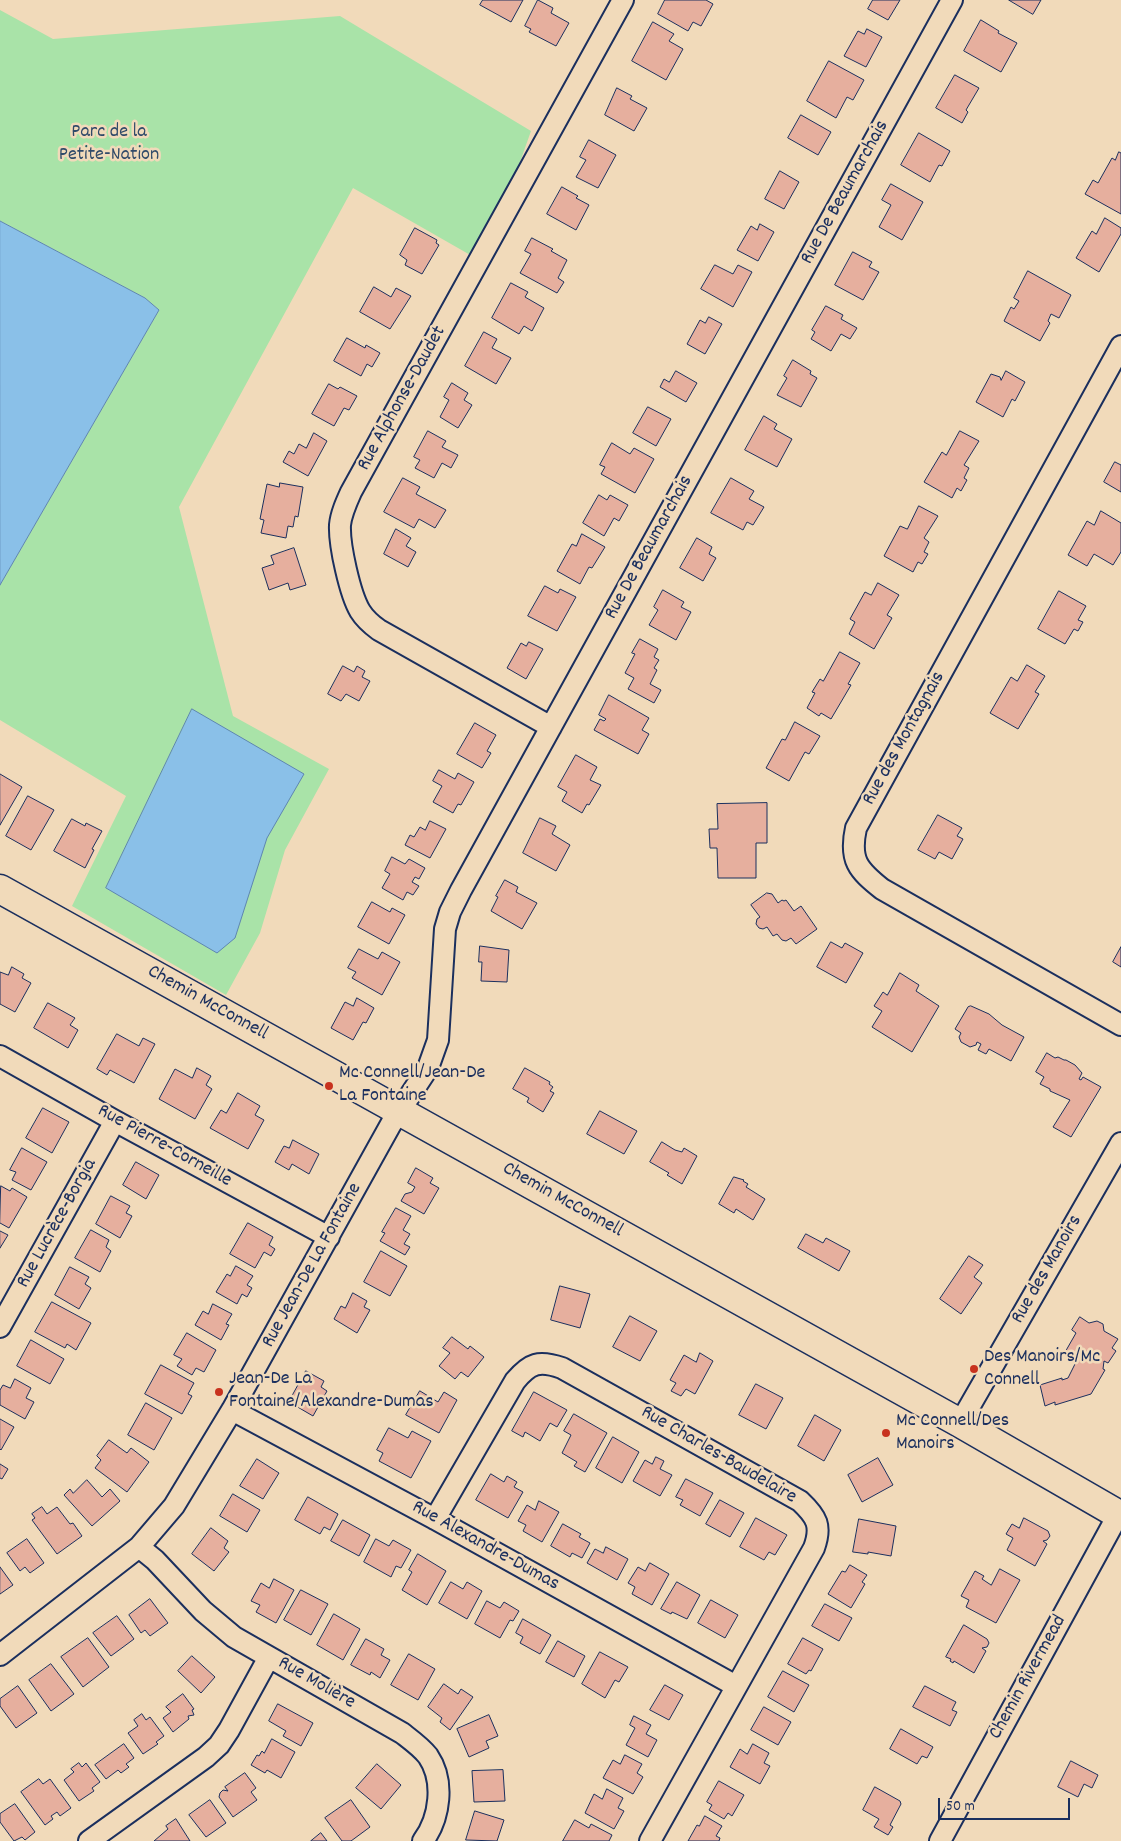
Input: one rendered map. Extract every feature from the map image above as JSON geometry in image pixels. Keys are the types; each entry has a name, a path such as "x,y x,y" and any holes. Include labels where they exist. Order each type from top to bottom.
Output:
{"street":[{"name":"Rue De Beaumarchais","path":"400,1111 428,1068 438,1040 445,929 450,912 952,0"},
{"name":"Rue Alphonse-Daudet","path":"551,727 369,623 354,600 340,540 340,523 351,492 618,2"},
{"name":"Rue des Montagnais","path":"1121,346 856,828 852,845 856,862 867,877 882,889 1121,1025"},
{"name":"Chemin McConnell","path":"0,890 960,1423 1120,1516"},
{"name":"Rue Pierre-Corneille","path":"0,1056 115,1121 330,1236"},
{"name":"Rue Jean-De La Fontaine","path":"0,1655 140,1547 174,1506 232,1410 400,1111"},
{"name":"Rue Lucrèce-Borgia","path":"0,1327 115,1121"},
{"name":"Rue des Manoirs","path":"960,1423 1121,1142"},
{"name":"Rue Charles-Baudelaire","path":"435,1519 515,1381 524,1370 535,1364 549,1363 562,1368 800,1501 810,1511 817,1522 819,1535 814,1548 650,1841"},
{"name":"Rue Alexandre-Dumas","path":"232,1410 435,1519 736,1686"},
{"name":"Chemin Rivermead","path":"940,1841 1120,1516"},
{"name":"Rue Molière","path":"140,1547 159,1564 203,1611 234,1637 402,1733 416,1743 428,1757 435,1773 438,1788 438,1802 431,1830 423,1841"},
{"path":"89,1841 219,1745 270,1657"}],"green space":[{"name":"Parc de la Petite-Nation","path":"0,10 53,39 340,16 531,131 497,227 479,260 353,188 179,507 233,716 329,769 285,850 260,933 226,995 72,906 126,796 0,720 0,585 159,310 145,298 0,221"}],"water":[{"path":"0,221 145,298 159,310 0,585"},
{"path":"192,709 304,774 267,838 235,938 217,953 106,888"}],"building":[{"path":"483,0 523,0 511,22 480,5"},
{"path":"538,0 553,8 551,13 569,23 556,46 529,32 531,29 525,26"},
{"path":"665,0 706,0 713,4 701,26 693,22 688,31 658,14"},
{"path":"873,0 900,0 888,20 868,9"},
{"path":"1009,0 1041,0 1033,14"},
{"path":"981,20 999,31 998,33 1017,43 1001,72 964,51"},
{"path":"653,22 674,34 669,41 683,49 666,80 632,61"},
{"path":"867,29 882,37 866,67 844,56 858,31 864,34"},
{"path":"829,61 864,80 853,100 847,97 836,118 807,101"},
{"path":"955,75 979,88 966,110 968,112 962,123 936,108"},
{"path":"617,88 632,96 630,99 647,108 634,131 605,115"},
{"path":"801,115 831,132 818,155 788,138"},
{"path":"919,133 950,151 942,166 939,165 930,182 901,165"},
{"path":"589,140 616,155 598,188 576,177 586,160 580,157"},
{"path":"1119,152 1121,153 1121,214 1085,194 1093,180 1098,183 1112,158 1115,160"},
{"path":"780,171 799,182 784,209 765,199"},
{"path":"891,184 923,202 902,240 879,227 891,205 882,200"},
{"path":"562,187 589,205 576,230 547,214"},
{"path":"1105,218 1121,228 1121,234 1099,272 1076,258 1092,231 1096,234"},
{"path":"760,224 774,232 758,261 737,250 751,226 757,230"},
{"path":"415,228 437,240 436,243 439,245 422,274 405,265 407,260 400,255"},
{"path":"532,238 553,249 551,251 567,260 558,278 564,282 557,293 520,273 531,254 525,251"},
{"path":"853,252 872,262 869,267 879,272 863,300 835,285"},
{"path":"715,265 733,274 738,265 752,272 733,307 701,289"},
{"path":"1028,271 1071,295 1059,318 1051,314 1048,321 1050,323 1040,341 1004,321 1011,307 1014,309 1019,301 1014,298"},
{"path":"511,283 528,292 525,297 544,308 532,331 524,326 519,334 492,318"},
{"path":"374,287 391,297 396,288 411,296 390,329 360,312"},
{"path":"826,306 843,315 841,319 857,328 850,339 841,334 831,351 811,339 815,332 812,330"},
{"path":"709,317 722,324 705,354 687,344 700,320 705,323"},
{"path":"484,332 497,339 492,348 511,358 496,384 465,366"},
{"path":"347,338 365,348 366,345 380,353 372,367 367,364 361,376 334,361"},
{"path":"793,360 811,371 810,374 817,378 801,407 777,395 787,378 784,376"},
{"path":"676,371 697,383 686,402 660,387 664,379 669,382"},
{"path":"1006,371 1025,382 1015,401 1012,399 1003,417 976,402 991,374 1000,377 1001,380"},
{"path":"452,383 468,393 464,400 472,405 458,428 440,417 449,400 444,397"},
{"path":"329,384 338,389 340,387 357,396 349,410 344,408 334,426 312,414"},
{"path":"648,407 671,419 656,446 633,433"},
{"path":"764,416 777,424 774,429 792,439 777,467 745,450"},
{"path":"428,431 446,441 442,447 458,455 451,468 442,463 434,478 415,468 420,460 414,457"},
{"path":"960,431 979,441 964,465 969,468 964,478 967,480 961,491 957,488 952,498 924,482 942,452 946,455"},
{"path":"314,433 327,441 308,476 283,462 289,451 294,454 299,444 306,448"},
{"path":"612,443 630,454 634,448 654,459 635,493 601,474 605,467 600,465"},
{"path":"1115,462 1121,465 1121,492 1104,482"},
{"path":"403,478 420,487 416,494 446,510 435,528 419,519 414,528 384,512"},
{"path":"731,478 754,491 749,499 764,507 753,525 747,522 743,530 711,513"},
{"path":"280,483 303,487 298,517 295,516 293,527 288,526 286,538 261,533 264,520 260,519 267,484 279,487"},
{"path":"599,495 607,500 610,495 628,505 619,521 614,518 604,536 583,523"},
{"path":"919,506 938,516 924,538 929,542 924,552 928,554 922,564 918,562 913,572 884,556 900,526 907,529"},
{"path":"1101,511 1121,523 1121,552 1113,565 1094,554 1087,566 1068,555 1087,521 1094,525"},
{"path":"396,529 411,538 406,546 416,552 408,567 384,554"},
{"path":"582,534 605,547 592,568 589,567 580,584 557,571 572,544 576,546"},
{"path":"697,538 712,547 709,554 716,558 703,581 680,568"},
{"path":"294,548 306,585 290,590 288,583 269,590 262,568 274,564 271,556"},
{"path":"878,583 899,595 887,615 892,618 874,649 849,634 855,622 850,619 865,592 871,595"},
{"path":"545,586 558,593 560,589 576,597 557,631 528,616"},
{"path":"663,590 684,602 681,607 691,612 676,640 649,625 658,610 654,607"},
{"path":"1059,591 1086,606 1078,620 1083,622 1078,631 1074,629 1065,644 1038,629"},
{"path":"640,639 658,649 654,657 659,660 654,668 657,670 650,684 661,690 654,703 628,689 634,678 625,673 635,654 632,653"},
{"path":"529,642 543,649 526,679 507,668 521,643 526,646"},
{"path":"840,652 860,663 848,684 851,685 831,719 821,713 819,716 807,708 815,693 812,692 820,679 823,681"},
{"path":"1027,665 1045,676 1035,692 1039,694 1018,729 990,713 1011,677 1017,681"},
{"path":"343,666 354,672 357,666 365,671 362,677 370,681 359,701 346,694 341,701 328,694"},
{"path":"609,695 649,718 642,730 649,734 638,754 594,730 600,719 604,721 606,719 599,715"},
{"path":"795,722 820,736 809,754 805,752 789,781 766,768 782,739 785,740"},
{"path":"475,723 496,735 487,751 491,753 482,768 457,754"},
{"path":"576,755 597,767 590,780 601,785 582,813 562,801 567,792 558,787"},
{"path":"439,770 455,779 458,773 474,782 461,805 458,804 453,813 433,802 442,786 433,781"},
{"path":"0,774 22,787 0,825"},
{"path":"28,796 54,810 31,850 6,836"},
{"path":"767,803 767,843 756,843 756,878 718,878 717,848 710,848 709,829 718,829 717,804"},
{"path":"938,815 962,828 957,836 963,839 952,859 939,852 935,859 918,850"},
{"path":"540,818 556,826 552,834 570,845 556,871 523,853"},
{"path":"72,819 85,826 86,823 102,831 92,849 94,850 85,868 54,851"},
{"path":"430,821 446,829 430,858 405,845 410,835 414,837 420,827 425,830"},
{"path":"392,857 405,864 409,859 425,868 419,879 415,877 412,882 419,886 413,895 407,892 403,900 382,888 390,874 385,871"},
{"path":"505,880 518,887 516,892 537,903 522,929 491,911 498,897 496,896"},
{"path":"767,893 772,894 778,903 786,900 794,911 801,906 817,929 796,944 791,938 786,941 782,940 777,934 773,936 767,927 759,928 756,924 757,919 760,917 751,905"},
{"path":"372,902 390,912 392,908 405,915 389,944 358,927"},
{"path":"831,942 842,948 845,943 863,953 846,983 817,967"},
{"path":"480,946 509,950 507,982 481,981 482,962 479,962"},
{"path":"1121,947 1121,967 1113,962"},
{"path":"359,949 378,959 382,952 400,962 382,995 352,978 356,972 348,968"},
{"path":"12,967 24,974 22,978 31,983 15,1012 0,1004 0,972 8,975"},
{"path":"900,973 919,985 916,991 939,1006 912,1052 872,1027 882,1011 874,1006 883,992 887,995"},
{"path":"357,998 374,1008 366,1023 363,1022 353,1040 331,1028 345,1002 353,1006"},
{"path":"48,1003 75,1018 70,1025 78,1030 68,1048 34,1028"},
{"path":"971,1006 989,1014 1002,1025 1024,1037 1011,1061 989,1049 986,1054 978,1050 981,1044 977,1042 976,1045 970,1047 961,1042 959,1037 961,1033 955,1029 968,1007"},
{"path":"117,1034 139,1046 143,1038 155,1044 134,1083 110,1070 107,1075 97,1069"},
{"path":"1047,1053 1075,1065 1082,1073 1079,1079 1081,1080 1083,1077 1101,1087 1071,1137 1053,1127 1070,1100 1040,1084 1044,1077 1036,1072"},
{"path":"197,1068 211,1076 206,1085 212,1089 195,1119 159,1099 175,1069 192,1078"},
{"path":"525,1068 550,1082 549,1084 553,1087 550,1091 554,1093 543,1112 527,1102 529,1098 513,1089"},
{"path":"238,1093 260,1106 255,1115 264,1120 248,1149 210,1128 221,1110 226,1113"},
{"path":"43,1108 69,1122 52,1153 26,1138"},
{"path":"600,1111 637,1131 624,1154 587,1134"},
{"path":"293,1140 319,1154 309,1174 292,1164 289,1170 275,1162 284,1146 289,1148"},
{"path":"662,1142 682,1152 684,1148 697,1156 682,1184 667,1175 669,1173 650,1162"},
{"path":"22,1148 47,1162 31,1190 12,1180 16,1172 10,1170"},
{"path":"136,1162 159,1175 146,1199 123,1185"},
{"path":"416,1168 433,1178 430,1183 439,1188 424,1214 401,1201 405,1194 412,1192 415,1187 408,1183"},
{"path":"734,1177 744,1180 748,1184 746,1187 765,1199 753,1220 736,1209 734,1213 719,1204"},
{"path":"1,1186 10,1191 12,1188 27,1197 9,1228 0,1223"},
{"path":"111,1196 130,1206 126,1213 132,1216 120,1238 96,1224"},
{"path":"396,1208 411,1216 403,1230 410,1234 404,1244 410,1247 405,1255 380,1241 385,1233 382,1232"},
{"path":"248,1223 273,1237 269,1245 275,1249 271,1256 264,1252 255,1268 230,1254"},
{"path":"91,1230 109,1240 106,1247 111,1251 100,1272 75,1258"},
{"path":"0,1231 8,1235 0,1248"},
{"path":"806,1234 823,1243 826,1238 850,1251 839,1271 798,1248"},
{"path":"381,1251 407,1266 390,1296 364,1282"},
{"path":"969,1256 983,1265 974,1277 982,1283 961,1314 940,1299"},
{"path":"236,1266 253,1276 247,1285 252,1288 247,1297 242,1294 237,1304 216,1292 227,1274 230,1276"},
{"path":"70,1267 89,1277 85,1284 91,1288 79,1309 55,1295"},
{"path":"560,1286 590,1294 580,1328 551,1320"},
{"path":"353,1293 367,1301 364,1307 370,1310 357,1333 334,1319 341,1306 345,1308"},
{"path":"52,1302 91,1323 76,1350 67,1344 65,1348 35,1332"},
{"path":"213,1304 232,1314 226,1324 229,1325 221,1340 195,1325 203,1311 208,1314"},
{"path":"630,1316 657,1331 640,1361 613,1347"},
{"path":"1080,1317 1089,1323 1097,1321 1103,1324 1104,1331 1118,1339 1112,1348 1116,1351 1108,1363 1104,1361 1103,1369 1105,1370 1091,1394 1055,1405 1055,1402 1045,1406 1040,1385 1068,1378 1076,1362 1064,1354 1076,1333 1072,1330"},
{"path":"187,1333 216,1350 204,1372 196,1368 192,1375 177,1366 182,1359 174,1355"},
{"path":"452,1337 468,1349 470,1346 484,1357 468,1377 461,1372 455,1379 439,1366 450,1353 443,1348"},
{"path":"31,1340 64,1359 50,1384 17,1366"},
{"path":"700,1353 713,1361 695,1394 686,1389 681,1396 671,1391 676,1383 670,1380 684,1355 696,1362"},
{"path":"161,1365 194,1383 188,1394 192,1396 182,1414 145,1394"},
{"path":"306,1371 324,1381 321,1387 327,1391 313,1416 289,1402"},
{"path":"15,1379 31,1388 26,1398 34,1402 25,1419 0,1405 0,1390 3,1385 10,1388"},
{"path":"756,1384 783,1398 766,1429 739,1415"},
{"path":"420,1391 438,1402 444,1392 457,1400 439,1433 406,1415"},
{"path":"534,1392 567,1410 557,1427 550,1423 540,1441 525,1432 523,1437 512,1431"},
{"path":"146,1403 172,1418 154,1450 128,1435"},
{"path":"574,1414 607,1433 585,1472 574,1466 577,1462 562,1453 571,1435 564,1431"},
{"path":"815,1415 841,1430 824,1461 798,1446"},
{"path":"0,1419 14,1427 1,1450 0,1449"},
{"path":"389,1428 408,1438 412,1431 431,1441 411,1478 379,1461 383,1453 377,1450"},
{"path":"613,1437 639,1452 622,1483 596,1468"},
{"path":"109,1440 127,1453 131,1448 149,1462 127,1492 95,1468 101,1460 97,1456"},
{"path":"656,1457 664,1461 660,1469 672,1475 660,1496 633,1481 645,1460 652,1464"},
{"path":"878,1458 893,1485 862,1502 848,1475"},
{"path":"257,1459 279,1473 263,1499 240,1486"},
{"path":"0,1464 8,1469 2,1479 0,1478"},
{"path":"491,1474 504,1482 507,1476 517,1482 514,1487 523,1492 508,1518 476,1500"},
{"path":"686,1479 713,1493 700,1516 680,1505 683,1500 676,1497"},
{"path":"87,1480 102,1497 110,1489 120,1501 92,1526 64,1495 70,1489 73,1493"},
{"path":"233,1494 260,1510 247,1532 220,1516"},
{"path":"308,1497 338,1514 330,1530 324,1527 320,1534 295,1520"},
{"path":"720,1500 744,1513 730,1537 706,1524"},
{"path":"539,1501 559,1512 542,1542 523,1531 526,1525 518,1521 527,1505 535,1510"},
{"path":"42,1507 47,1514 57,1507 70,1524 73,1523 82,1536 57,1554 32,1520 35,1518 32,1514"},
{"path":"756,1518 787,1535 775,1555 769,1552 764,1560 740,1547"},
{"path":"1024,1518 1048,1531 1050,1536 1047,1540 1043,1541 1047,1544 1035,1566 1007,1550 1013,1538 1006,1534 1012,1524 1019,1528"},
{"path":"859,1519 896,1526 891,1556 868,1552 868,1554 853,1552"},
{"path":"343,1520 370,1535 359,1556 331,1541"},
{"path":"563,1524 581,1534 579,1537 590,1543 582,1558 572,1553 570,1557 551,1546"},
{"path":"211,1528 228,1541 224,1548 229,1552 214,1571 192,1554"},
{"path":"27,1539 44,1563 30,1573 25,1567 20,1571 7,1553"},
{"path":"376,1539 389,1546 393,1540 411,1550 401,1568 396,1566 391,1577 364,1562"},
{"path":"606,1547 628,1559 617,1580 587,1563 595,1549 603,1553"},
{"path":"418,1554 446,1571 427,1605 402,1590 412,1572 409,1570"},
{"path":"650,1563 669,1574 652,1605 632,1594 635,1587 628,1583 638,1567 645,1571"},
{"path":"850,1565 867,1575 862,1582 865,1584 851,1608 828,1594 842,1571 845,1572"},
{"path":"0,1567 13,1585 0,1594"},
{"path":"1000,1569 1020,1580 996,1623 966,1607 969,1600 961,1596 975,1571 984,1576 982,1579 991,1585"},
{"path":"274,1579 294,1590 276,1623 256,1612 260,1605 251,1601 261,1583 269,1588"},
{"path":"451,1582 463,1589 467,1582 482,1591 467,1619 439,1603"},
{"path":"677,1582 700,1595 687,1619 661,1609"},
{"path":"301,1590 328,1604 311,1635 284,1620"},
{"path":"150,1599 168,1623 150,1636 145,1630 141,1633 129,1615"},
{"path":"711,1600 738,1615 725,1638 698,1623"},
{"path":"487,1601 500,1608 504,1602 519,1611 513,1621 510,1620 500,1638 475,1624"},
{"path":"825,1604 852,1618 839,1641 812,1626"},
{"path":"334,1614 360,1629 343,1660 317,1645"},
{"path":"117,1616 134,1639 111,1656 93,1633"},
{"path":"523,1619 551,1635 540,1654 520,1643 523,1637 516,1633"},
{"path":"964,1625 987,1639 989,1643 987,1647 982,1648 986,1651 974,1673 954,1661 953,1663 950,1661 951,1659 946,1657"},
{"path":"88,1638 109,1667 83,1687 61,1657"},
{"path":"803,1638 823,1649 811,1671 809,1670 806,1674 788,1664"},
{"path":"366,1639 384,1649 381,1655 390,1660 380,1678 371,1672 370,1675 351,1665"},
{"path":"558,1641 585,1656 574,1677 546,1662"},
{"path":"600,1652 628,1667 619,1682 615,1680 605,1698 582,1684"},
{"path":"409,1654 435,1669 418,1700 391,1685"},
{"path":"192,1656 215,1677 201,1693 178,1671"},
{"path":"51,1664 74,1694 51,1711 29,1680"},
{"path":"783,1671 809,1685 794,1712 768,1697"},
{"path":"444,1684 458,1694 461,1689 473,1697 450,1730 440,1722 442,1718 428,1707"},
{"path":"665,1685 683,1695 669,1720 650,1710"},
{"path":"18,1686 37,1713 16,1728 0,1706 0,1699"},
{"path":"925,1686 956,1702 952,1710 957,1712 950,1726 913,1707"},
{"path":"183,1694 194,1709 192,1710 194,1715 188,1716 189,1719 173,1732 163,1718 171,1712 166,1707"},
{"path":"278,1704 313,1723 301,1746 283,1736 286,1731 269,1721"},
{"path":"764,1707 791,1722 778,1745 751,1730"},
{"path":"142,1714 146,1720 150,1717 164,1736 156,1742 158,1744 143,1754 128,1733 138,1726 134,1720"},
{"path":"489,1715 498,1736 486,1741 489,1748 469,1757 457,1729"},
{"path":"634,1716 651,1725 646,1734 657,1740 648,1757 626,1745 635,1728 630,1725"},
{"path":"901,1729 933,1747 927,1758 922,1756 917,1764 890,1749"},
{"path":"272,1739 295,1752 281,1778 267,1770 265,1773 251,1765 257,1755 259,1756 262,1751 264,1753"},
{"path":"124,1744 134,1758 126,1764 129,1767 121,1773 118,1770 106,1779 95,1765"},
{"path":"753,1744 769,1753 764,1763 770,1766 760,1784 730,1767 740,1749 747,1754"},
{"path":"625,1755 642,1764 637,1773 643,1777 633,1794 603,1778 613,1760 620,1764"},
{"path":"1071,1761 1098,1775 1092,1788 1084,1784 1078,1797 1058,1787"},
{"path":"79,1763 82,1767 86,1763 100,1782 92,1788 94,1791 79,1801 64,1780 74,1772 71,1769"},
{"path":"377,1764 401,1785 381,1809 356,1788"},
{"path":"503,1770 505,1801 474,1802 472,1771"},
{"path":"245,1773 256,1788 251,1792 257,1800 233,1817 219,1797 220,1793 223,1790 228,1791 225,1787"},
{"path":"39,1779 43,1784 50,1779 71,1808 60,1816 57,1812 51,1816 53,1819 45,1825 21,1792"},
{"path":"719,1781 744,1795 732,1816 728,1813 724,1819 709,1810 712,1805 707,1802"},
{"path":"875,1787 900,1801 901,1804 890,1825 893,1827 888,1835 874,1827 879,1819 863,1810"},
{"path":"607,1789 623,1798 618,1808 624,1811 614,1829 585,1813 594,1794 602,1799"},
{"path":"210,1800 226,1823 206,1837 189,1815"},
{"path":"351,1800 370,1827 351,1841 342,1841 325,1818"},
{"path":"15,1804 35,1832 25,1840 22,1837 14,1841 0,1822 0,1814"},
{"path":"475,1811 504,1820 497,1841 466,1840"},
{"path":"705,1816 722,1826 716,1836 720,1838 719,1841 688,1841 697,1825 699,1826"},
{"path":"176,1819 190,1841 154,1841 168,1829 166,1826"},
{"path":"575,1820 589,1828 591,1824 612,1835 609,1841 563,1841"},
{"path":"321,1833 327,1841 311,1841"}],"place":[{"name":"Mc Connell/Jean-De La Fontaine","path":"329,1086"},
{"name":"Des Manoirs/Mc Connell","path":"974,1369"},
{"name":"Jean-De La Fontaine/Alexandre-Dumas","path":"219,1392"},
{"name":"Mc Connell/Des Manoirs","path":"886,1433"}]}
